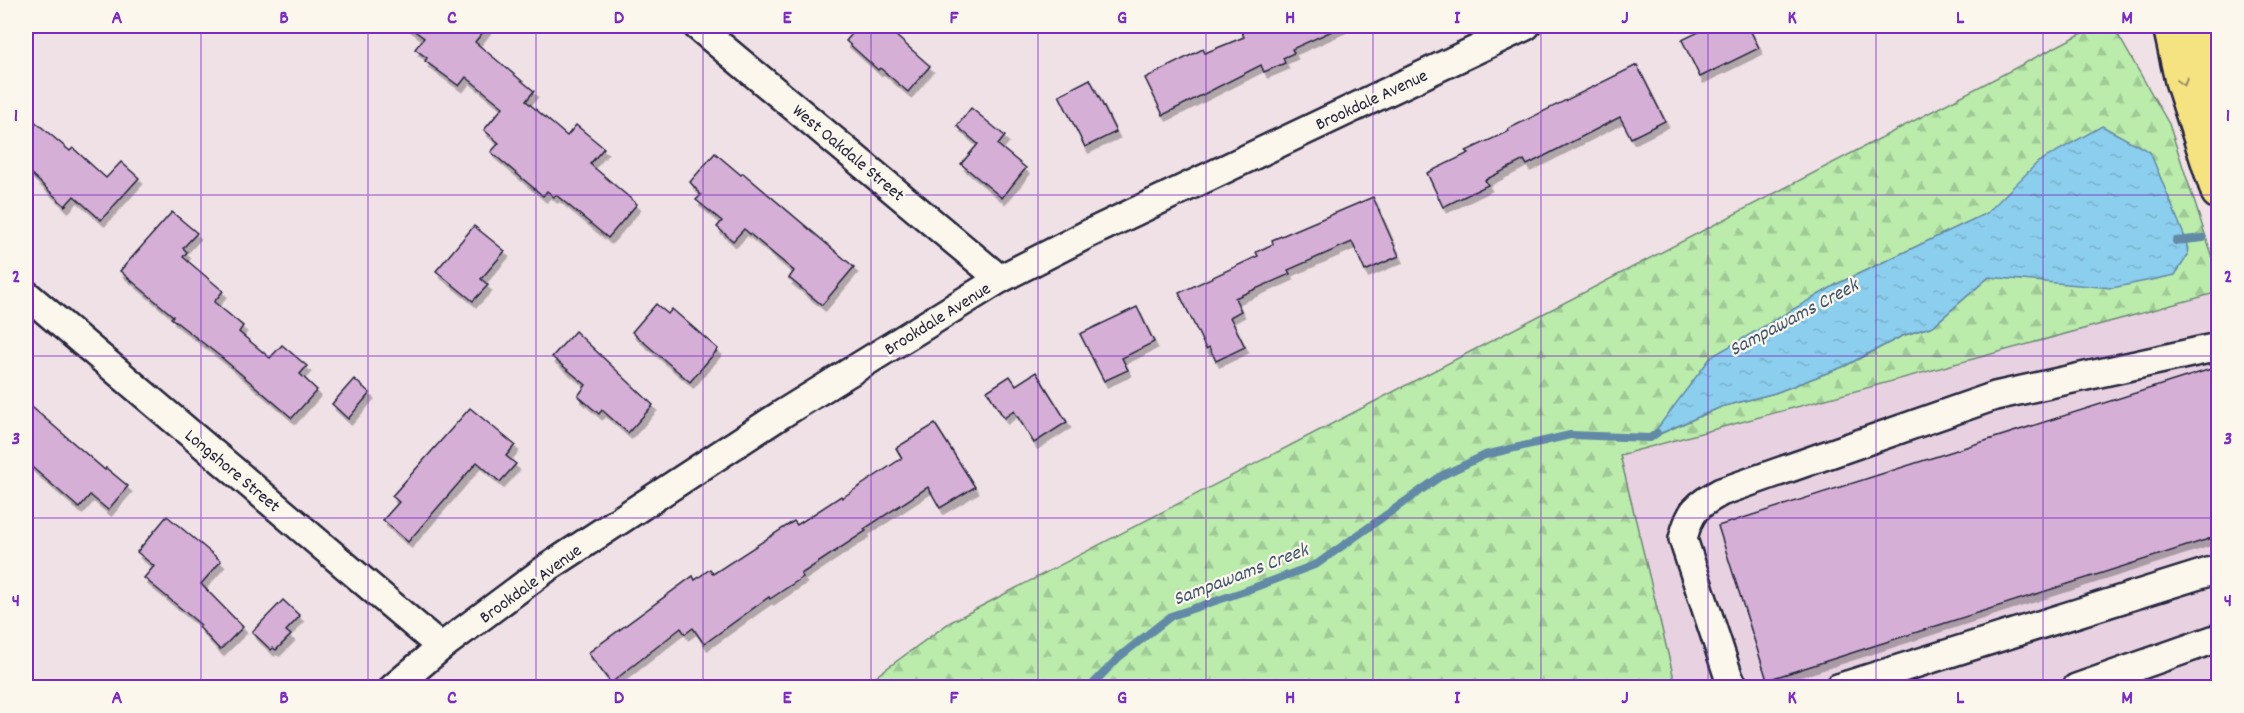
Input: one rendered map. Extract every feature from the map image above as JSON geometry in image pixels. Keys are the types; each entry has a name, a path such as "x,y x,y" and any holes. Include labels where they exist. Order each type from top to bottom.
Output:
{"main road":[{"path":"2170,26 2182,81 2218,192"},
{"path":"2187,26 2208,70 2218,102"}],"street":[{"name":"West Oakdale Street","path":"697,26 1000,279"},
{"name":"Brookdale Avenue","path":"393,687 441,647 547,568 782,414 1000,279 1088,234 1526,26"},
{"name":"Longshore Street","path":"26,294 441,647"},
{"path":"1736,687 1730,681 1683,538 1688,519 1701,504 1721,492 1995,396 2218,347"},
{"path":"1838,687 2218,569"},
{"path":"2076,687 2218,638"}],"shaded area":[{"path":"2212,294 2218,304 2218,687 1676,687 1620,455"}],"green space":[{"path":"2096,26 2113,26 2169,124 2217,271 2212,294 1620,455 1676,687 860,688 949,623","holes":["1987,213 2040,281 1989,277 1933,326 1902,336 1845,366 1775,393 1721,407 1651,438 1674,408 1837,284"]}],"water":[{"path":"2102,126 2150,152 2186,240 2188,255 2175,275 2112,288 1989,277 1933,326 1902,336 1845,366 1775,393 1721,407 1650,438 1711,357 1837,284 1987,213 2038,162"}],"building":[{"path":"408,26 488,26 475,42 534,91 526,101 567,136 576,125 604,148 590,164 637,204 608,238 556,195 554,197 547,191 543,196 491,152 499,143 484,130 503,107 466,77 459,86 425,61 427,58 415,49 424,38"},
{"path":"859,26 885,26 930,66 908,92 880,68 878,70 846,41"},
{"path":"1239,26 1343,26 1292,49 1294,53 1283,58 1285,63 1264,72 1261,65 1163,115 1145,78 1203,49 1205,53 1244,37"},
{"path":"1711,26 1748,26 1759,48 1700,77 1682,40"},
{"path":"1637,65 1665,121 1631,138 1620,117 1527,165 1524,160 1485,180 1488,185 1443,207 1427,173 1469,153 1466,151 1509,131 1508,129"},
{"path":"1090,79 1116,132 1085,147 1059,95"},
{"path":"971,108 1005,136 998,145 1026,168 1002,198 961,164 978,144 957,126"},
{"path":"26,114 70,151 73,148 106,178 121,162 139,178 101,220 74,196 65,206 26,169"},
{"path":"715,153 741,175 743,173 854,267 822,305 789,278 794,271 744,229 733,241 717,227 722,221 696,200 701,195 690,182"},
{"path":"1373,197 1399,256 1365,271 1352,242 1288,270 1290,274 1235,298 1241,311 1230,317 1245,347 1216,361 1209,347 1206,349 1179,293 1258,256 1256,252 1273,244 1272,240"},
{"path":"172,212 197,233 183,248 187,252 183,257 223,291 214,302 243,326 239,332 270,358 282,345 307,366 300,374 317,390 292,418 171,318 173,316 120,271"},
{"path":"474,226 505,251 481,279 488,285 473,301 436,271"},
{"path":"656,304 668,314 672,309 718,349 690,382 632,332"},
{"path":"1137,307 1154,342 1122,358 1128,370 1104,381 1080,334"},
{"path":"575,331 653,405 628,433 602,410 599,414 578,396 586,385 552,357"},
{"path":"2211,369 2218,392 2218,536 1767,680 1718,526"},
{"path":"1036,372 1067,422 1034,443 1014,411 1004,418 987,391 1010,376 1016,385"},
{"path":"354,379 370,393 348,419 332,404"},
{"path":"26,402 105,470 106,468 128,486 108,510 90,495 79,508 26,462"},
{"path":"470,408 515,445 506,456 516,464 500,482 477,462 408,542 383,520 399,502 392,496"},
{"path":"935,424 975,487 940,508 928,487 864,529 866,531 801,574 803,577 770,599 769,597 704,644 693,628 685,634 681,628 611,683 588,653 693,576 695,580 710,569 713,574 794,521 797,525 841,496 842,498 902,458 896,448"},
{"path":"167,516 221,561 201,584 243,627 220,650 199,627 201,625 144,578 154,566 137,552"},
{"path":"283,600 300,616 286,631 291,635 276,650 273,648 271,650 252,632"}],"waterway":[{"name":"Sampawams Creek","path":"2176,241 2203,238"},
{"name":"Sampawams Creek","path":"1089,688 1119,657 1171,616 1317,564 1441,476 1485,455 1570,435 1650,438 1657,433"}]}
